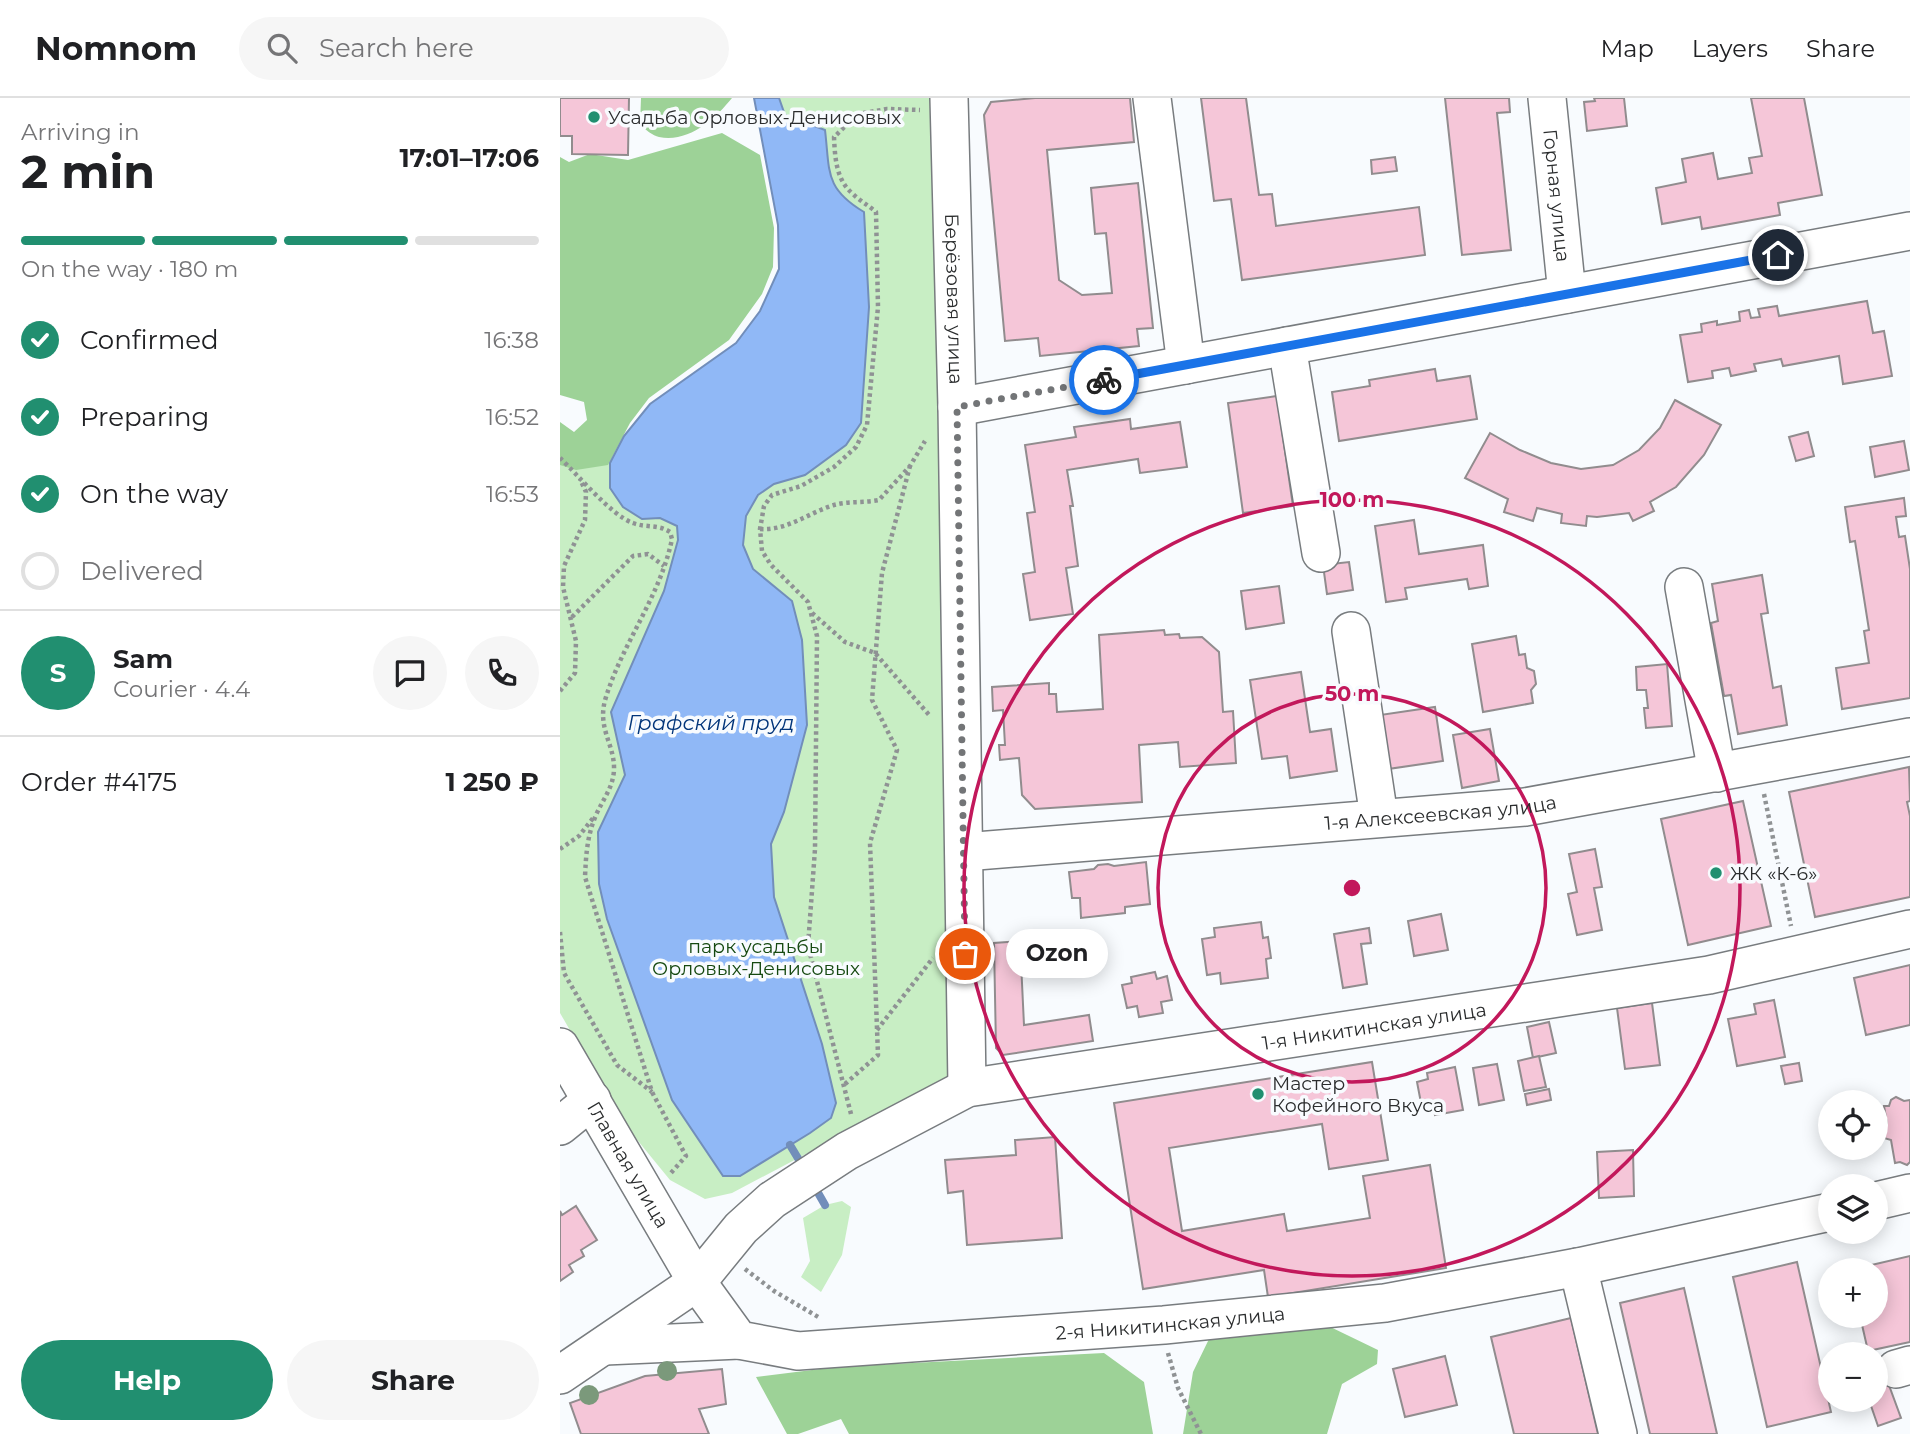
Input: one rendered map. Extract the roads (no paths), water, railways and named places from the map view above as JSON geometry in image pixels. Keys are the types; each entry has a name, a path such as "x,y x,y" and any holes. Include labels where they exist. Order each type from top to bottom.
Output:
{"street":[{"path":"1152,98 1186,365"},
{"name":"Горная улица","path":"1547,98 1567,294"},
{"name":"Берёзовая улица","path":"949,104 957,407 967,1088"},
{"path":"957,407 1910,231"},
{"path":"1287,346 1321,553"},
{"path":"1684,587 1717,773"},
{"path":"1351,631 1379,817"},
{"name":"1-я Алексеевская улица","path":"964,852 1525,807 1910,737"},
{"name":"1-я Никитинская улица","path":"697,1282 741,1228 849,1134 967,1088 1709,975 1910,929"},
{"name":"Главная улица","path":"560,1047 697,1282"},
{"path":"560,1126 592,1100"},
{"path":"1888,1198 1910,1193"},
{"name":"2-я Никитинская улица","path":"604,1346 739,1339 798,1352 1164,1325 1385,1303 1578,1267 1818,1215"},
{"path":"1578,1267 1618,1434"},
{"path":"560,1375 697,1282 739,1339"}],"water":[{"name":"Графский пруд","path":"754,98 779,98 785,115 825,130 829,168 835,186 864,212 869,307 861,423 846,445 805,475 774,484 758,495 746,516 743,545 753,569 792,601 802,640 807,725 784,812 771,844 774,897 822,1044 836,1103 831,1118 810,1133 740,1176 723,1176 672,1100 607,919 599,884 598,832 625,775 611,712 664,591 678,540 677,526 660,518 642,519 623,507 610,488 610,463 624,436 650,404 736,343 760,311 779,269 778,225"}],"waterway":[{"path":"790,1145 805,1170"},
{"path":"813,1184 825,1205"}],"place":[{"name":"Усадьба Орловых-Денисовых","path":"594,117"},
{"name":"ЖК «К-6»","path":"1716,873"},
{"name":"Ozon","path":"965,954"},
{"name":"Мастер Кофейного Вкуса","path":"1258,1094"}],"park label":[{"name":"парк усадьбы Орловых-Денисовых","path":"756,957"}]}
